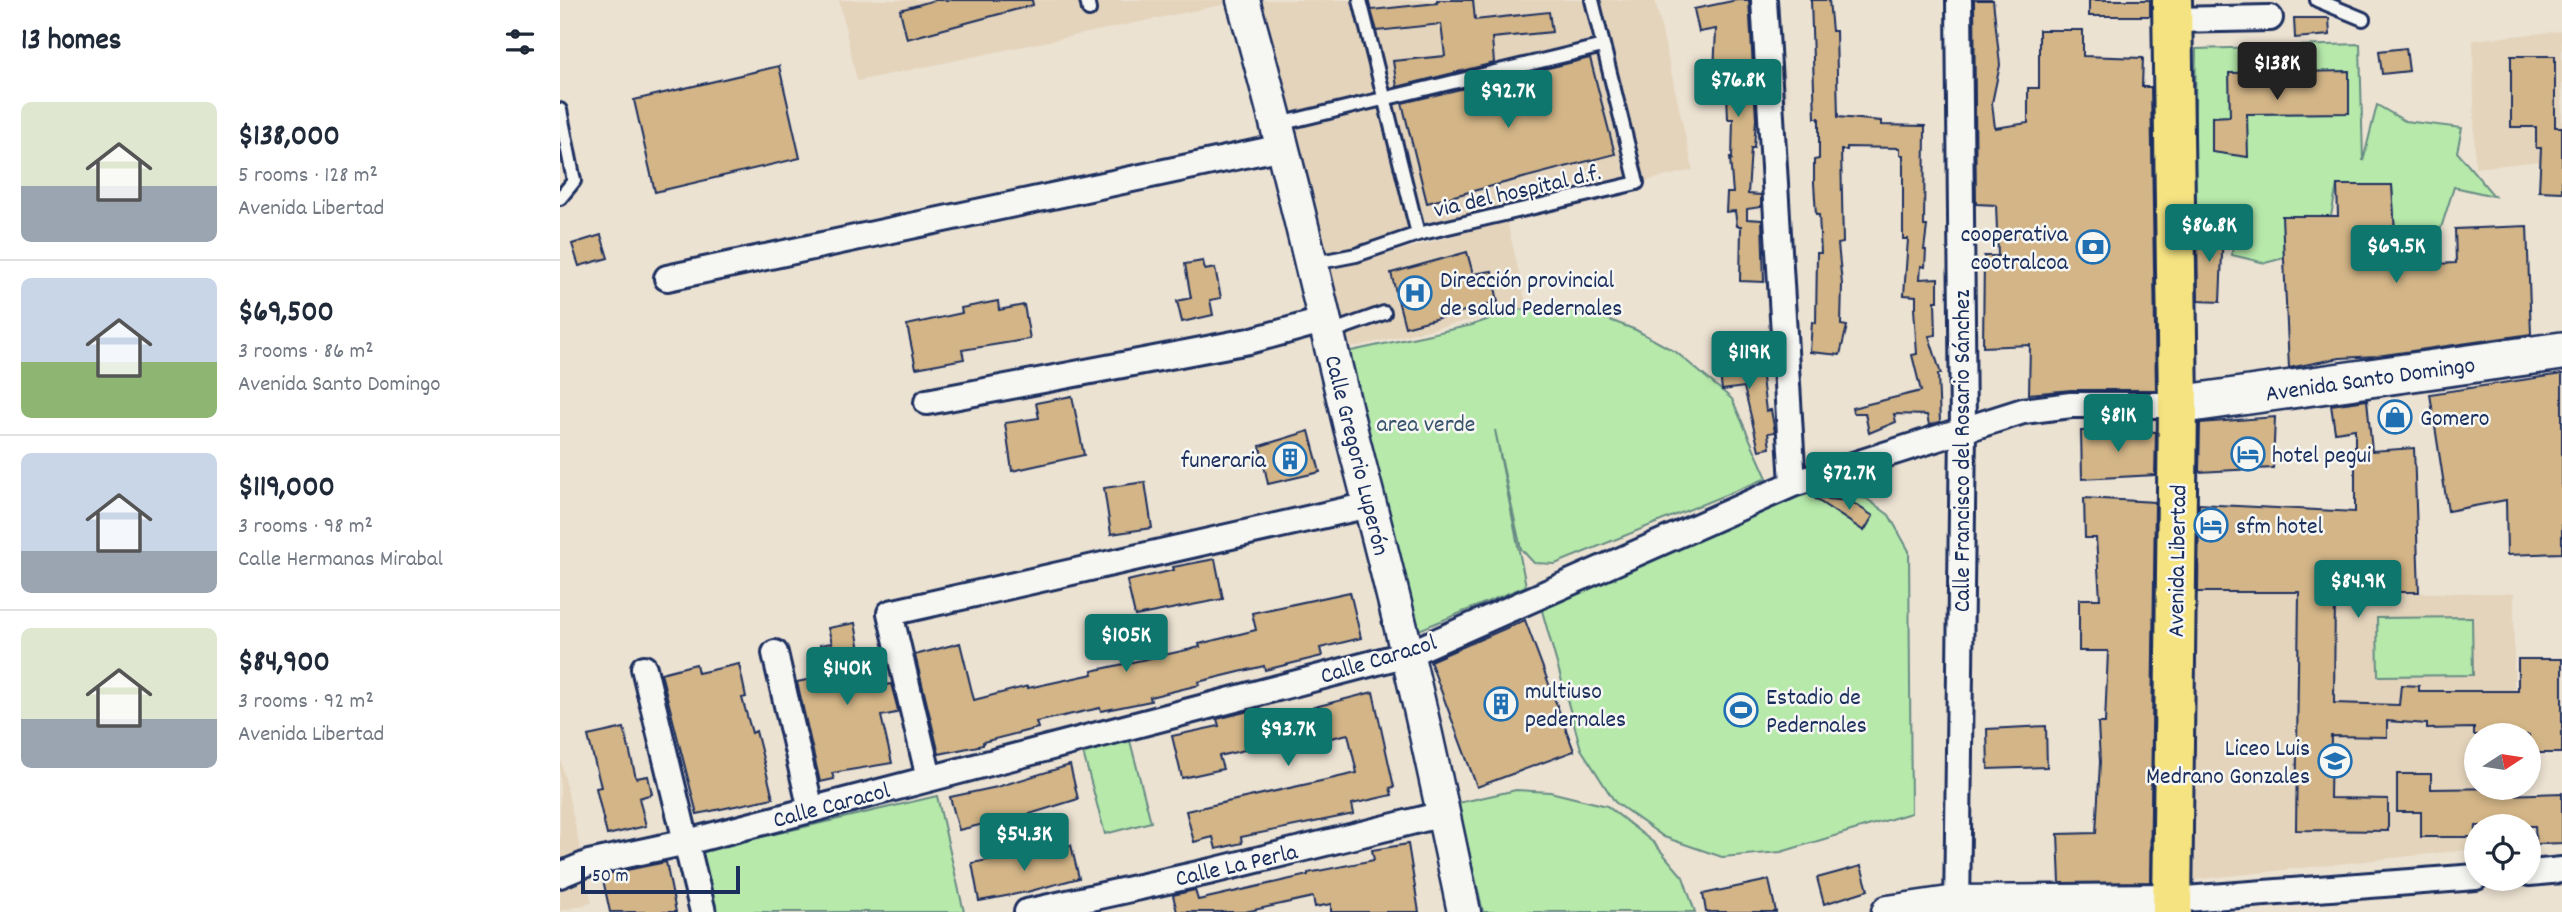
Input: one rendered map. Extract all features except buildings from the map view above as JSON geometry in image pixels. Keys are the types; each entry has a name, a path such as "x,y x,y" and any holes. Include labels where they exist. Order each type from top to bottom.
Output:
{"main road":[{"name":"Avenida Libertad","path":"2172,10 2178,405 2172,906"},
{"name":"Avenida Santo Domingo","path":"2178,405 2562,351"}],"street":[{"name":"Calle Gregorio Luperón","path":"1243,0 1280,136 1369,505 1408,654 1464,912"},
{"path":"1764,0 1793,484"},
{"name":"Calle Francisco del Rosario Sánchez","path":"1956,907 1963,429 1959,0"},
{"path":"2172,10 2270,18"},
{"path":"667,278 1280,136"},
{"path":"927,402 1327,326"},
{"name":"Calle Caracol","path":"560,875 589,863 687,842 1408,654 1793,484 2023,411 2071,405 2178,405"},
{"path":"929,779 890,613 1369,505"},
{"path":"775,653 811,810"},
{"path":"644,668 704,912"},
{"name":"Calle La Perla","path":"1027,912 1443,814"},
{"path":"2541,872 2562,870"},
{"path":"1888,912 1956,907 2172,906 2464,878"}],"lane":[{"name":"via del hospital d.f.","path":"1360,0 1418,234 1637,183 1592,0"},
{"path":"2317,0 2363,19"},
{"path":"1280,136 1384,99 1603,46"},
{"path":"560,110 574,181 560,198"},
{"path":"1310,264 1356,255 1418,234"},
{"path":"1327,326 1384,313"}],"shaded area":[{"path":"839,0 1230,0 1231,3 857,81"},
{"path":"1249,0 1655,0 1693,170 1316,258"},
{"path":"2562,31 2562,159 2475,168 2473,40"},
{"path":"1507,221 1527,307 1341,350 1319,273"},
{"name":"Liceo Luis Medrano Gonzales","path":"2194,592 2514,593 2514,723 2464,723 2464,800 2514,800 2514,814 2464,814 2464,850 2192,880"},
{"path":"560,756 592,903 560,911"}],"green space":[{"path":"2360,44 2363,161 2377,105 2405,121 2462,128 2457,152 2494,196 2454,187 2441,228 2425,252 2396,247 2392,185 2337,185 2331,216 2283,216 2284,258 2265,263 2232,255 2234,228 2210,229 2188,214 2194,165 2196,49"},
{"name":"area verde","path":"1554,307 1594,314 1636,330 1676,352 1732,399 1767,478 1555,564 1534,563 1521,549 1495,430 1526,586 1407,635 1342,353 1472,325 1515,310"},
{"name":"Estadio de Pedernales","path":"1801,489 1867,499 1889,515 1909,551 1911,813 1781,852 1722,857 1664,837 1615,802 1581,749 1539,600"},
{"path":"2472,617 2473,675 2378,676 2377,618"},
{"path":"1129,737 1151,822 1105,834 1082,749"},
{"path":"1516,790 1550,792 1607,806 1654,843 1683,877 1695,912 1483,912 1458,803"},
{"path":"937,796 964,912 714,912 701,851"}],"place":[{"name":"cooperativa cootralcoa","path":"2093,247"},
{"name":"Dirección provincial de salud Pedernales","path":"1415,293"},
{"name":"Gomero","path":"2395,417"},
{"name":"hotel pegui","path":"2248,454"},
{"name":"funeraria","path":"1290,459"},
{"name":"sfm hotel","path":"2211,525"},
{"name":"multiuso pedernales","path":"1501,704"},
{"name":"Estadio de Pedernales","path":"1741,710"},
{"name":"Liceo Luis Medrano Gonzales","path":"2335,761"}]}
